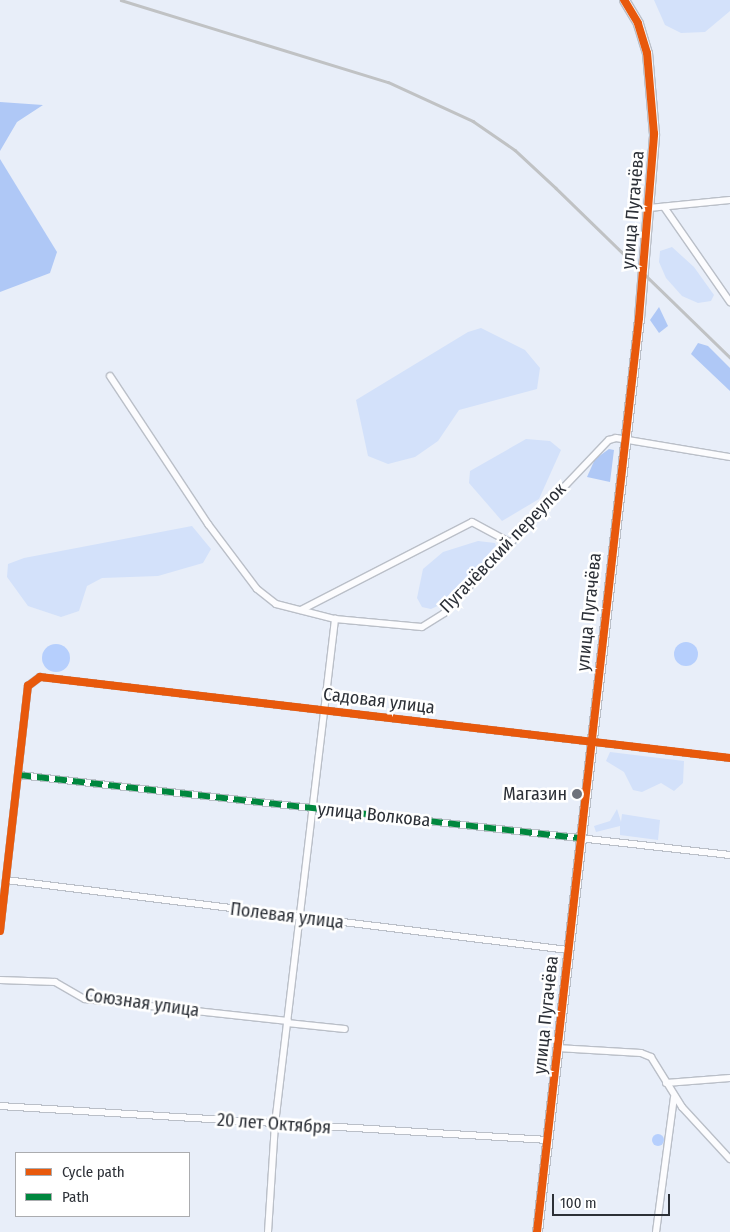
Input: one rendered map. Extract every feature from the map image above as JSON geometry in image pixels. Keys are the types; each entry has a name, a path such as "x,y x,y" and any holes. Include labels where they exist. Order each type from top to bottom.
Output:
{"street":[{"name":"улица Пугачёва","path":"537,1232 568,950 578,838 649,208 652,92 638,23 624,0"},
{"path":"649,208 730,200"},
{"path":"664,207 730,302"},
{"name":"Пугачёвский переулок","path":"110,376 230,556 276,604 335,619 422,627 444,613 511,543 591,454 609,440 624,439 730,457"},
{"path":"301,610 472,522 511,543"},
{"path":"268,1232 275,1124 314,809 323,708 335,619"},
{"name":"Садовая улица","path":"19,775 28,686 40,677 323,708 589,743 730,758"},
{"path":"0,931 19,775"},
{"name":"улица Волкова","path":"19,775 730,855"},
{"name":"Полевая улица","path":"6,880 568,950"},
{"name":"Союзная улица","path":"0,980 55,982 86,999 345,1028"},
{"path":"557,1048 641,1053 651,1058 674,1095 730,1159"},
{"path":"666,1083 730,1078"},
{"path":"656,1232 674,1095"},
{"name":"20 лет Октября","path":"0,1106 548,1140"}],"shaded area":[{"path":"654,0 730,0 730,11 705,32 681,33 665,25"},
{"path":"0,102 43,105 17,122 0,151"},
{"path":"0,159 57,252 50,273 0,292"},
{"path":"672,247 694,267 714,295 711,301 698,303 682,296 666,278 659,262 660,251"},
{"path":"659,307 668,326 659,333 650,320"},
{"path":"481,328 525,350 540,368 537,389 459,410 438,441 415,457 388,464 368,456 356,400 468,332"},
{"path":"698,343 708,346 730,368 730,391 691,354"},
{"path":"526,439 550,441 561,450 539,499 502,521 469,483 470,471"},
{"path":"609,449 614,450 610,482 587,477 595,459"},
{"path":"192,526 211,549 203,563 158,576 102,578 87,586 79,611 61,617 28,606 7,577 8,564 24,558"},
{"path":"478,541 495,543 497,549 444,603 431,609 422,607 417,598 423,569 443,552"},
{"path":"686,642 695,645 698,654 695,663 686,666 677,663 674,654 677,645"},
{"path":"56,644 66,648 70,658 66,668 56,672 46,668 42,658 46,648"},
{"path":"610,752 684,761 683,783 674,791 661,783 642,792 633,790 624,772 606,761"},
{"path":"617,809 621,822 622,814 660,820 658,840 620,835 620,826 596,832 594,826 610,821"},
{"path":"656,1134 660,1134 664,1140 660,1146 656,1146 652,1142 652,1138"}],"railway":[{"path":"121,0 388,82 473,121 515,150 730,357"}],"marked path":[{"path":"19,775 578,838"}],"cycle path":[{"path":"537,1232 639,318 654,134 647,53 638,23 624,0"},
{"path":"0,931 28,686 40,677 730,758"}],"place":[{"name":"Магазин","path":"577,794"}]}
